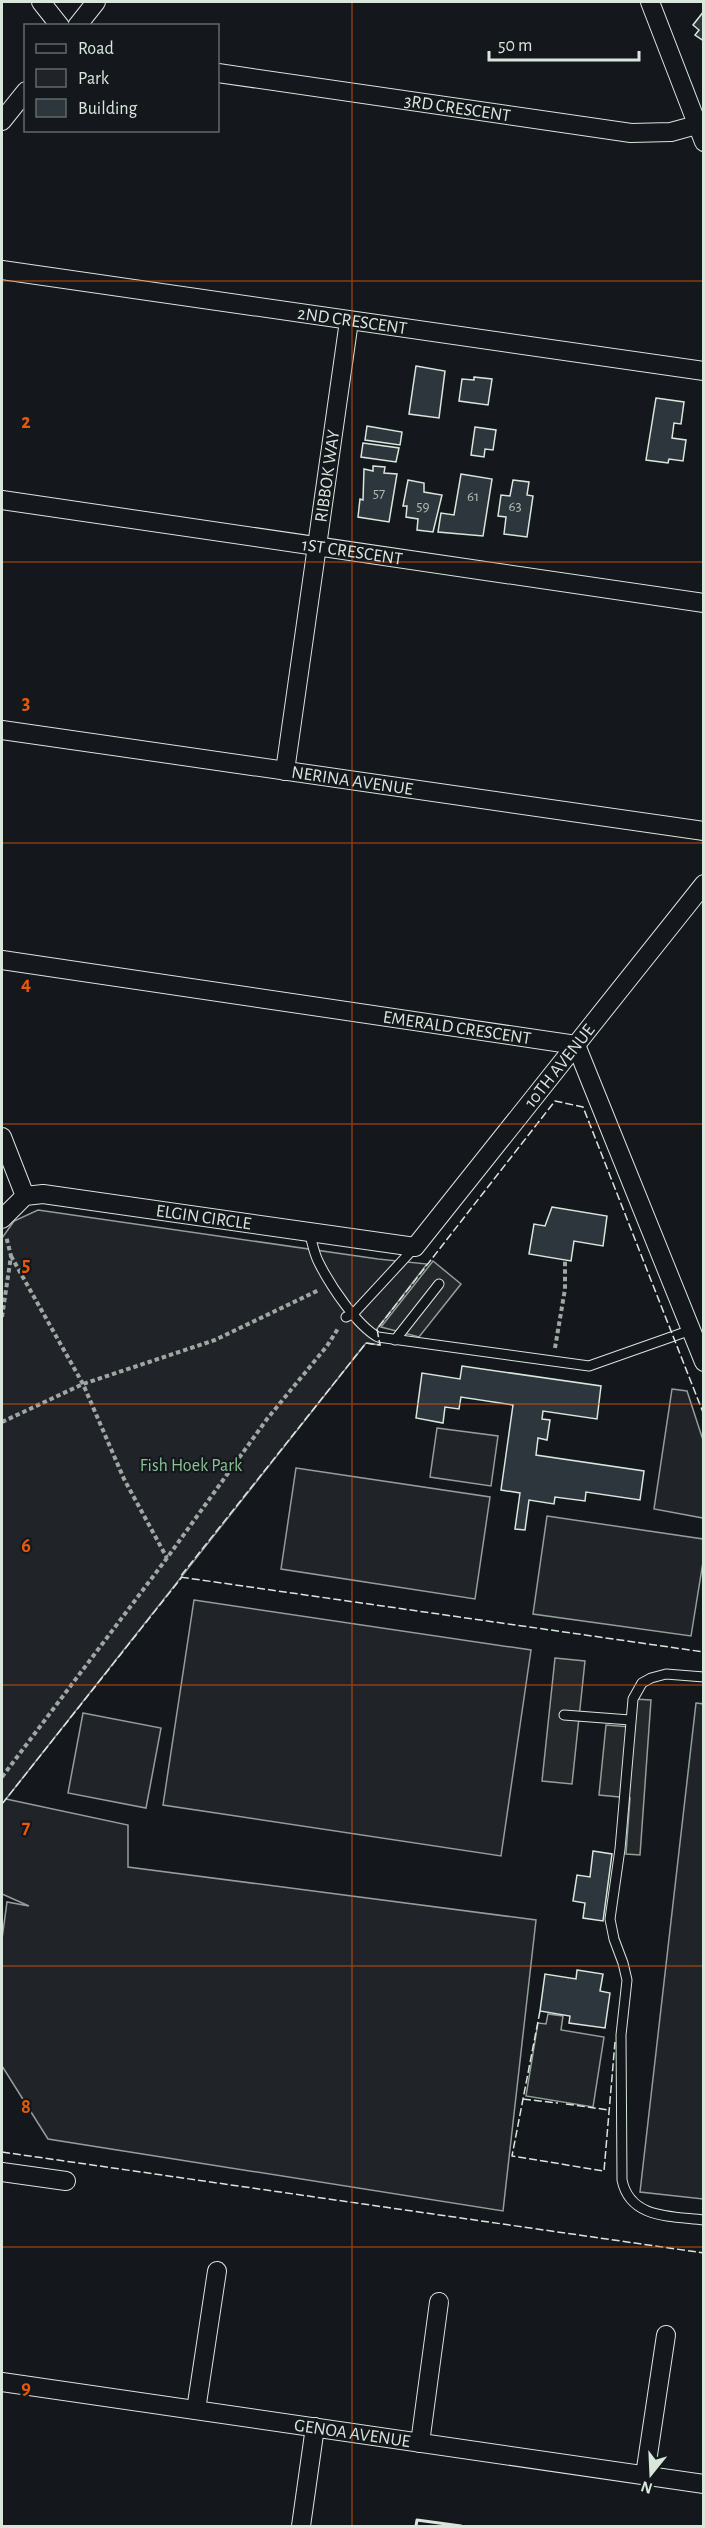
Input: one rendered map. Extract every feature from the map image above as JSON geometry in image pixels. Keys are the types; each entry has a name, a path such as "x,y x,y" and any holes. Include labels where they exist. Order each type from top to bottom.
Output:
{"street":[{"path":"41,2 58,24"},
{"path":"79,24 96,2"},
{"path":"650,2 701,130"},
{"name":"3RD CRESCENT","path":"219,73 631,133 701,130"},
{"path":"2,121 24,94"},
{"name":"2ND CRESCENT","path":"2,270 704,371"},
{"name":"RIBBOK WAY","path":"285,771 349,321"},
{"name":"1ST CRESCENT","path":"2,500 704,603"},
{"name":"NERINA AVENUE","path":"2,730 704,831"},
{"name":"10TH AVENUE","path":"415,1247 704,884"},
{"name":"EMERALD CRESCENT","path":"2,960 576,1045"},
{"path":"576,1045 704,1362"},
{"path":"2,1137 25,1196 2,1219"},
{"name":"ELGIN CIRCLE","path":"25,1196 43,1194 415,1247"},
{"path":"2,2172 66,2181"},
{"path":"196,2410 217,2271"},
{"path":"420,2443 439,2302"},
{"path":"645,2475 666,2335"},
{"name":"GENOA AVENUE","path":"2,2382 704,2484"},
{"path":"301,2526 315,2427"}],"lane":[{"path":"309,1231 318,1262 350,1315 378,1337 577,1366 596,1365 691,1330"},
{"path":"350,1315 415,1247"},
{"path":"395,1340 439,1284"},
{"path":"704,1677 666,1674 651,1678 635,1692 630,1720 620,1849 610,1919 627,1980 621,2036 624,2192 629,2200 649,2212 704,2220"},
{"path":"564,1715 630,1720"}],"path":[{"path":"2,1219 11,1256 83,1384 124,1479 167,1558"},
{"path":"2,1317 11,1256"},
{"path":"553,1363 565,1290 565,1260"},
{"path":"2,1422 83,1384 215,1340 325,1287"},
{"path":"2,1777 167,1558 267,1419 350,1315"}],"green space":[{"name":"Fish Hoek Park","path":"38,1210 427,1264 377,1329 380,1345 366,1343 6,1799 128,1825 128,1867 536,1920 503,2211 48,2139 2,2066 2,1939 7,1902 29,1906 2,1894 2,1238 14,1221"},
{"path":"672,1389 687,1391 703,1440 703,1518 654,1509"},
{"path":"437,1428 498,1436 491,1486 430,1477"},
{"path":"296,1468 490,1497 475,1599 281,1569"},
{"path":"547,1516 703,1539 703,1562 691,1636 533,1614"},
{"path":"194,1600 531,1650 501,1856 163,1805"},
{"path":"696,1703 704,1704 703,2199 640,2192"},
{"path":"83,1713 161,1728 146,1808 68,1793"},
{"path":"548,2014 563,2016 561,2030 604,2037 593,2107 526,2096 538,2023 546,2024"}],"shaded area":[{"path":"433,1261 461,1284 419,1337 381,1327"},
{"path":"555,1658 585,1661 572,1784 542,1781"},
{"path":"634,1699 651,1700 640,1855 626,1854 630,1798 599,1795 606,1725 630,1727"}],"building":[{"path":"704,11 704,41 695,35 699,30 693,25"},
{"path":"416,366 445,371 439,418 409,414"},
{"path":"474,377 492,379 488,405 459,401 462,379 474,380"},
{"path":"656,398 684,402 681,424 674,423 672,438 686,440 683,461 669,459 668,463 646,460"},
{"path":"367,426 402,432 400,445 365,440"},
{"path":"475,427 496,430 493,450 485,449 484,457 471,455"},
{"path":"363,443 399,448 396,462 361,457"},
{"path":"373,466 385,467 384,473 397,474 389,522 358,517 360,499 363,500 364,469 373,471"},
{"path":"461,474 492,479 483,536 438,532 441,513 454,515"},
{"path":"408,480 424,483 424,492 442,495 433,532 417,530 418,519 406,517 407,506 403,506"},
{"path":"513,480 529,482 527,495 533,496 527,537 504,534 506,517 498,516 501,495 510,496"},
{"path":"552,1207 607,1216 603,1246 574,1241 571,1261 529,1254 534,1224 545,1226"},
{"path":"462,1366 601,1386 597,1419 543,1411 542,1419 550,1420 547,1440 538,1438 536,1455 644,1471 640,1500 586,1492 585,1501 555,1497 554,1504 529,1500 525,1530 515,1529 520,1493 501,1490 513,1405 461,1397 459,1409 445,1407 443,1423 416,1418 422,1373 460,1379"},
{"path":"593,1851 612,1854 603,1921 583,1918 585,1903 573,1901 577,1875 590,1877"},
{"path":"577,1970 603,1974 600,1991 610,1993 605,2028 569,2023 570,2016 540,2011 545,1974 576,1979"}],"fence":[{"path":"704,1415 583,1107 555,1101 377,1329 380,1345 366,1343 180,1577 704,1652"},
{"path":"2,1804 182,1577"},
{"path":"540,2011 512,2156 604,2171 615,2042"},
{"path":"523,2099 558,2103"},
{"path":"566,2104 609,2110"},
{"path":"2,2152 704,2253"}],"wall":[{"path":"416,2526 417,2520 461,2526"}]}
